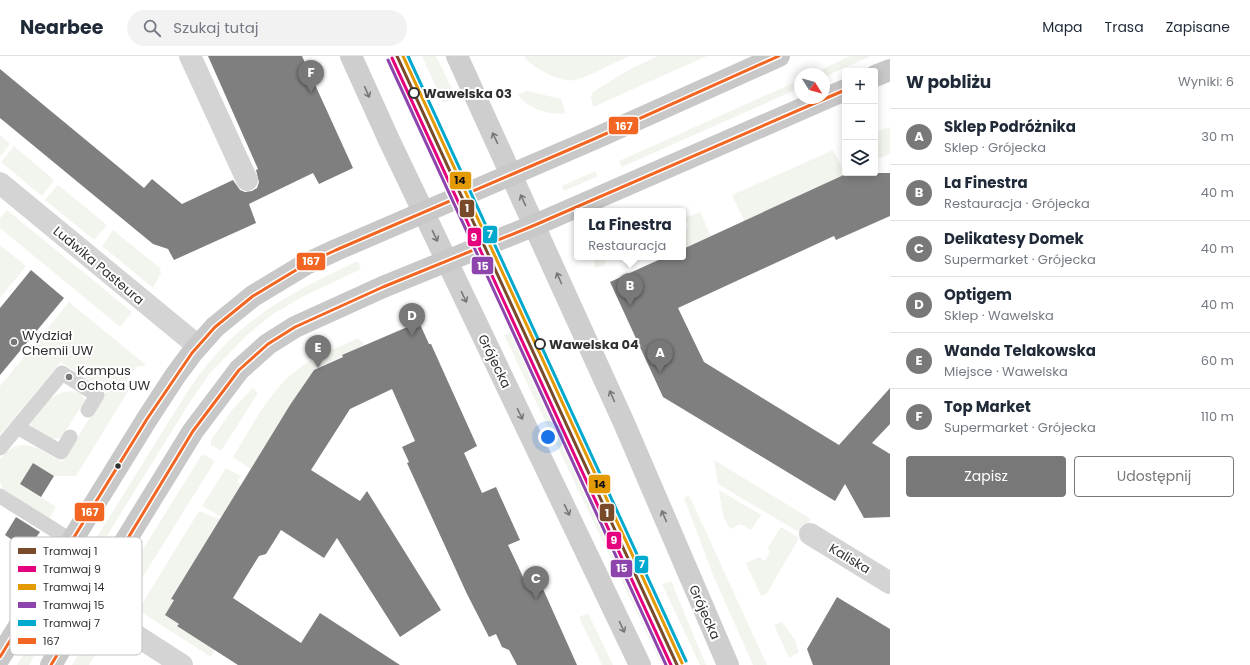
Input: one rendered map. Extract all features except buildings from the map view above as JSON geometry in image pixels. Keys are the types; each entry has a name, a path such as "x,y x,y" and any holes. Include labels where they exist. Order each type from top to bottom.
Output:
{"main road":[{"name":"Grójecka","path":"351,56 423,212 640,665"},
{"name":"Grójecka","path":"457,56 624,423 728,665"},
{"path":"74,537 175,376 198,346 215,327 235,310 273,283 336,250 594,139 779,56"},
{"path":"878,75 890,70"},
{"path":"576,208 842,91"},
{"path":"128,537 194,432 239,370 268,344 295,327 383,288 574,209"},
{"path":"0,656 10,640"},
{"path":"51,665 57,655"}],"street":[{"path":"190,56 247,180"},
{"name":"Ludwika Pasteura","path":"0,183 198,346"},
{"name":"Kaliska","path":"810,534 890,582"},
{"path":"142,639 182,665"}],"lane":[{"path":"0,448 62,373 97,395 88,410"},
{"path":"17,427 60,452 70,437"},
{"path":"0,496 66,537"}],"shaded area":[{"path":"422,56 436,56 456,97 443,103"},
{"path":"524,56 630,56 587,76 575,80 569,80 547,74 533,65"},
{"path":"658,56 707,56 593,107 591,97 593,92 632,68"},
{"path":"849,56 871,56 830,74 830,68 825,68"},
{"path":"794,83 794,91 622,167 619,161"},
{"path":"527,91 561,99 566,113 560,114 547,112 534,108 522,100 518,95"},
{"path":"890,127 890,154 878,159 878,140 878,131"},
{"path":"0,135 10,144 0,157"},
{"path":"14,146 54,180 42,196 1,162"},
{"path":"833,150 842,167 842,176 744,221 732,195"},
{"path":"595,171 598,176 564,191 562,186"},
{"path":"58,185 107,225 94,240 45,200"},
{"path":"7,210 132,312 121,326 119,326 0,228 0,218"},
{"path":"700,212 711,236 686,248 686,228 688,227 686,218"},
{"path":"113,230 160,268 161,273 153,288 102,246"},
{"path":"0,245 26,266 0,298"},
{"path":"594,260 606,260 604,265 595,268"},
{"path":"626,260 640,260 626,268 624,263"},
{"path":"358,261 361,269 304,296 273,314 247,335 210,373 188,405 106,537 97,537 184,397 201,372 220,350 260,315 282,300"},
{"path":"69,302 146,365 136,367 126,382 129,390 76,476 54,476 33,463 20,484 56,507 49,519 4,490 0,483 0,459 15,446 23,445 38,449 62,462 106,392 61,362 0,435 0,386"},
{"path":"518,330 671,665 662,665 504,335"},
{"path":"358,338 365,345 314,370 252,470 233,457 262,409 290,376 314,359"},
{"path":"253,388 258,393 221,451 211,445 211,440 232,410"},
{"path":"73,391 81,393 85,400 62,437 49,437 40,433 29,424 42,407 53,397 65,392"},
{"path":"205,455 215,461 142,578 142,551 201,456"},
{"path":"714,460 811,519 802,534 718,484"},
{"path":"226,468 241,476 237,482 242,486 222,517 202,506"},
{"path":"719,490 761,515 751,530 741,524 730,529 723,516"},
{"path":"689,495 767,665 753,665 713,575 684,498"},
{"path":"199,511 221,520 171,599 174,600 167,612 167,616 179,624 177,626 215,650 211,657 142,613 142,604"},
{"path":"781,527 799,538 767,593 761,596 746,563 759,557 765,561 770,551 767,549"},
{"path":"671,581 706,665 700,665 662,584"},
{"path":"588,613 613,665 602,665 579,617"},
{"path":"782,622 795,640 799,652 789,658 774,625"},
{"path":"23,655 35,655 29,665 17,665"},
{"path":"78,655 95,655 89,665 72,665"}],"tram line":[{"name":"1","path":"397,56 677,665"},
{"name":"14","path":"403,56 682,663"},
{"name":"7","path":"408,56 686,661"},
{"name":"9","path":"392,58 671,665"},
{"name":"15","path":"388,60 666,665"}],"transit line":[{"name":"167","path":"74,537 147,419 192,353 215,327 253,296 306,264 336,250 594,139 779,56"},
{"name":"167","path":"574,208 842,91"},
{"name":"167","path":"129,537 193,431 239,370 268,344 295,327 383,287 574,208"},
{"name":"167","path":"0,657 10,641"},
{"name":"167","path":"51,665 57,655"}],"place":[{"name":"Top Market","path":"311,93"},
{"name":"Wawelska 03","path":"414,93"},
{"name":"La Finestra","path":"630,306"},
{"name":"Optigem","path":"412,336"},
{"name":"Wydział Chemii UW","path":"14,342"},
{"name":"Wawelska 04","path":"540,344"},
{"name":"Wanda Telakowska","path":"318,368"},
{"name":"Sklep Podróżnika","path":"660,373"},
{"name":"Kampus Ochota UW","path":"69,377"},
{"name":"Delikatesy Domek","path":"536,599"}]}
